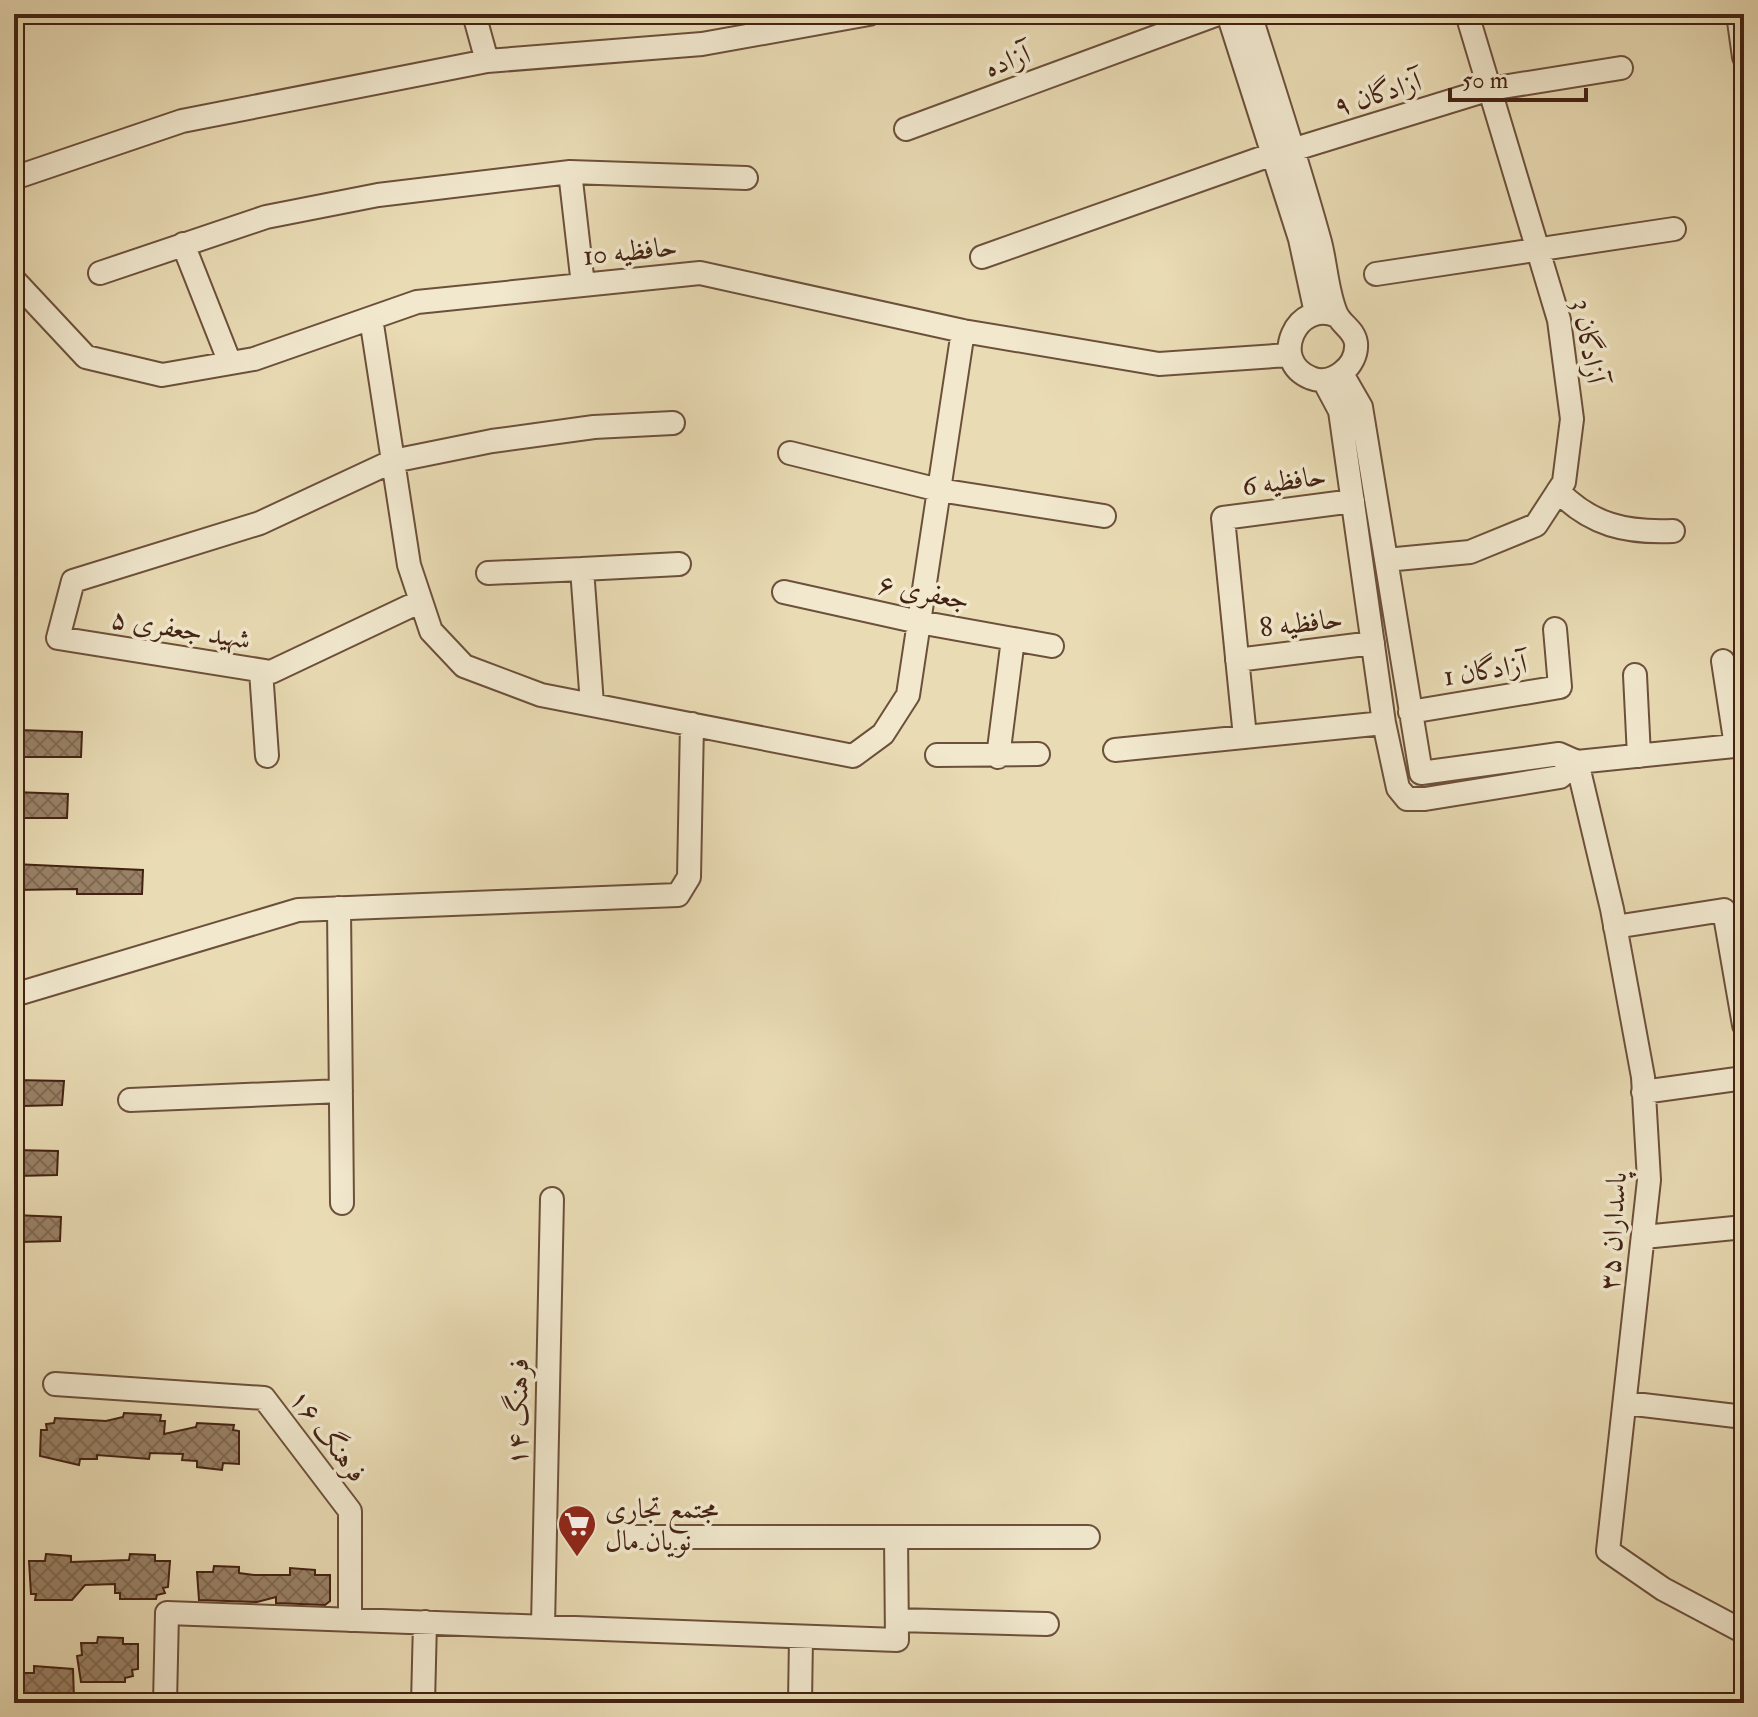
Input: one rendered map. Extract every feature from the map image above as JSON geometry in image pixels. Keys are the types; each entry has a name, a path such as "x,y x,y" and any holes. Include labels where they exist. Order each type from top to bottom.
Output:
{"street":[{"path":"474,14 487,61"},
{"path":"14,178 182,121 487,61 702,44 869,14"},
{"name":"آزاده","path":"906,129 1218,14"},
{"path":"1228,14 1320,243 1326,315"},
{"path":"1250,14 1283,152"},
{"name":"آزادگان 3","path":"1386,560 1470,552 1536,525 1564,482 1572,419 1559,320 1467,14"},
{"path":"1738,14 1744,57"},
{"name":"آزادگان ۹","path":"982,257 1283,152 1490,89 1621,68"},
{"path":"100,273 266,217 378,195 570,172 746,178"},
{"path":"570,172 583,285"},
{"path":"1376,274 1674,229"},
{"path":"183,244 230,363"},
{"name":"حافظیه 10","path":"14,280 86,357 162,375 254,359 417,302 700,273 963,331 1159,364 1289,355"},
{"path":"1333,377 1353,360 1356,343 1350,327 1326,315 1298,322 1289,337 1289,355 1297,369 1333,377 1361,407 1421,773 1559,754 1577,762 1740,745 1723,661"},
{"path":"371,318 409,565 431,631 464,666 541,695 853,756 883,734 908,695 963,331"},
{"path":"1333,377 1384,723 1398,788 1407,799 1560,777 1577,762"},
{"path":"393,461 492,441 594,427 673,423"},
{"path":"790,453 939,490 1104,516"},
{"name":"شهید جعفری ۵","path":"393,461 260,523 73,581 58,638 271,672 421,601"},
{"path":"1558,491 1579,513 1603,523 1646,532 1673,531"},
{"name":"حافظیه 6","path":"1237,660 1223,518 1353,501"},
{"path":"488,573 679,564"},
{"path":"582,569 592,704"},
{"name":"جعفری ۶","path":"784,592 919,622 1052,646"},
{"name":"آزادگان 1","path":"1410,712 1560,687 1555,629"},
{"path":"998,757 1013,639"},
{"name":"حافظیه 8","path":"1237,660 1373,643"},
{"path":"1237,660 1245,737"},
{"path":"261,671 267,756"},
{"path":"1635,675 1639,756"},
{"path":"1115,750 1384,723"},
{"path":"14,995 298,910 678,895 689,877 692,724"},
{"path":"937,755 998,757 1038,754"},
{"name":"پاسداران ۳۵","path":"1577,762 1615,927 1643,1092 1649,1180 1608,1551 1663,1589 1744,1632"},
{"path":"339,908 342,1203"},
{"path":"1615,927 1724,910 1744,1025"},
{"path":"1643,1092 1744,1078"},
{"path":"130,1100 341,1091"},
{"name":"فرهنگ ۱۴","path":"543,1626 552,1199"},
{"path":"1644,1237 1744,1227"},
{"name":"فرهنگ ۱۶","path":"55,1384 264,1398 350,1511 350,1620"},
{"path":"1626,1403 1744,1417"},
{"path":"631,1537 1088,1537"},
{"path":"165,1703 167,1613 897,1640 896,1537"},
{"path":"897,1620 1047,1624"},
{"path":"423,1703 425,1622"},
{"path":"800,1703 801,1637"}],"building":[{"path":"17,730 82,732 81,757 16,757"},
{"path":"14,792 68,794 67,818 14,818"},
{"path":"14,864 143,870 142,894 77,894 77,889 14,890"},
{"path":"14,1080 64,1081 62,1105 23,1106 23,1102 14,1102"},
{"path":"14,1150 58,1151 57,1175 17,1176"},
{"path":"14,1215 61,1217 60,1241 20,1242 21,1237 14,1238"},
{"path":"124,1413 161,1415 160,1421 165,1421 164,1434 196,1427 197,1423 234,1425 233,1430 239,1431 239,1464 223,1463 222,1470 197,1467 197,1461 182,1460 183,1454 150,1453 149,1459 97,1455 97,1459 80,1459 79,1465 40,1456 41,1430 47,1430 46,1424 54,1423 55,1418 106,1421 123,1417"},
{"path":"46,1554 71,1556 71,1562 129,1560 130,1554 155,1555 155,1561 170,1561 168,1587 163,1588 165,1593 157,1595 156,1599 120,1599 120,1593 115,1593 115,1584 85,1585 72,1600 35,1600 36,1594 31,1594 29,1561 45,1561"},
{"path":"214,1566 239,1567 239,1573 254,1575 290,1575 290,1568 315,1570 315,1575 330,1575 330,1601 325,1605 276,1603 276,1597 257,1602 199,1600 197,1572 213,1572"},
{"path":"98,1637 123,1638 123,1644 138,1644 138,1669 132,1670 133,1676 125,1678 125,1682 81,1682 77,1656 82,1655 81,1643 97,1643"},
{"path":"34,1666 73,1669 74,1699 69,1703 19,1703 17,1673 34,1673"}],"place":[{"name":"مجتمع تجاری نویان مال","path":"577,1558"}]}
